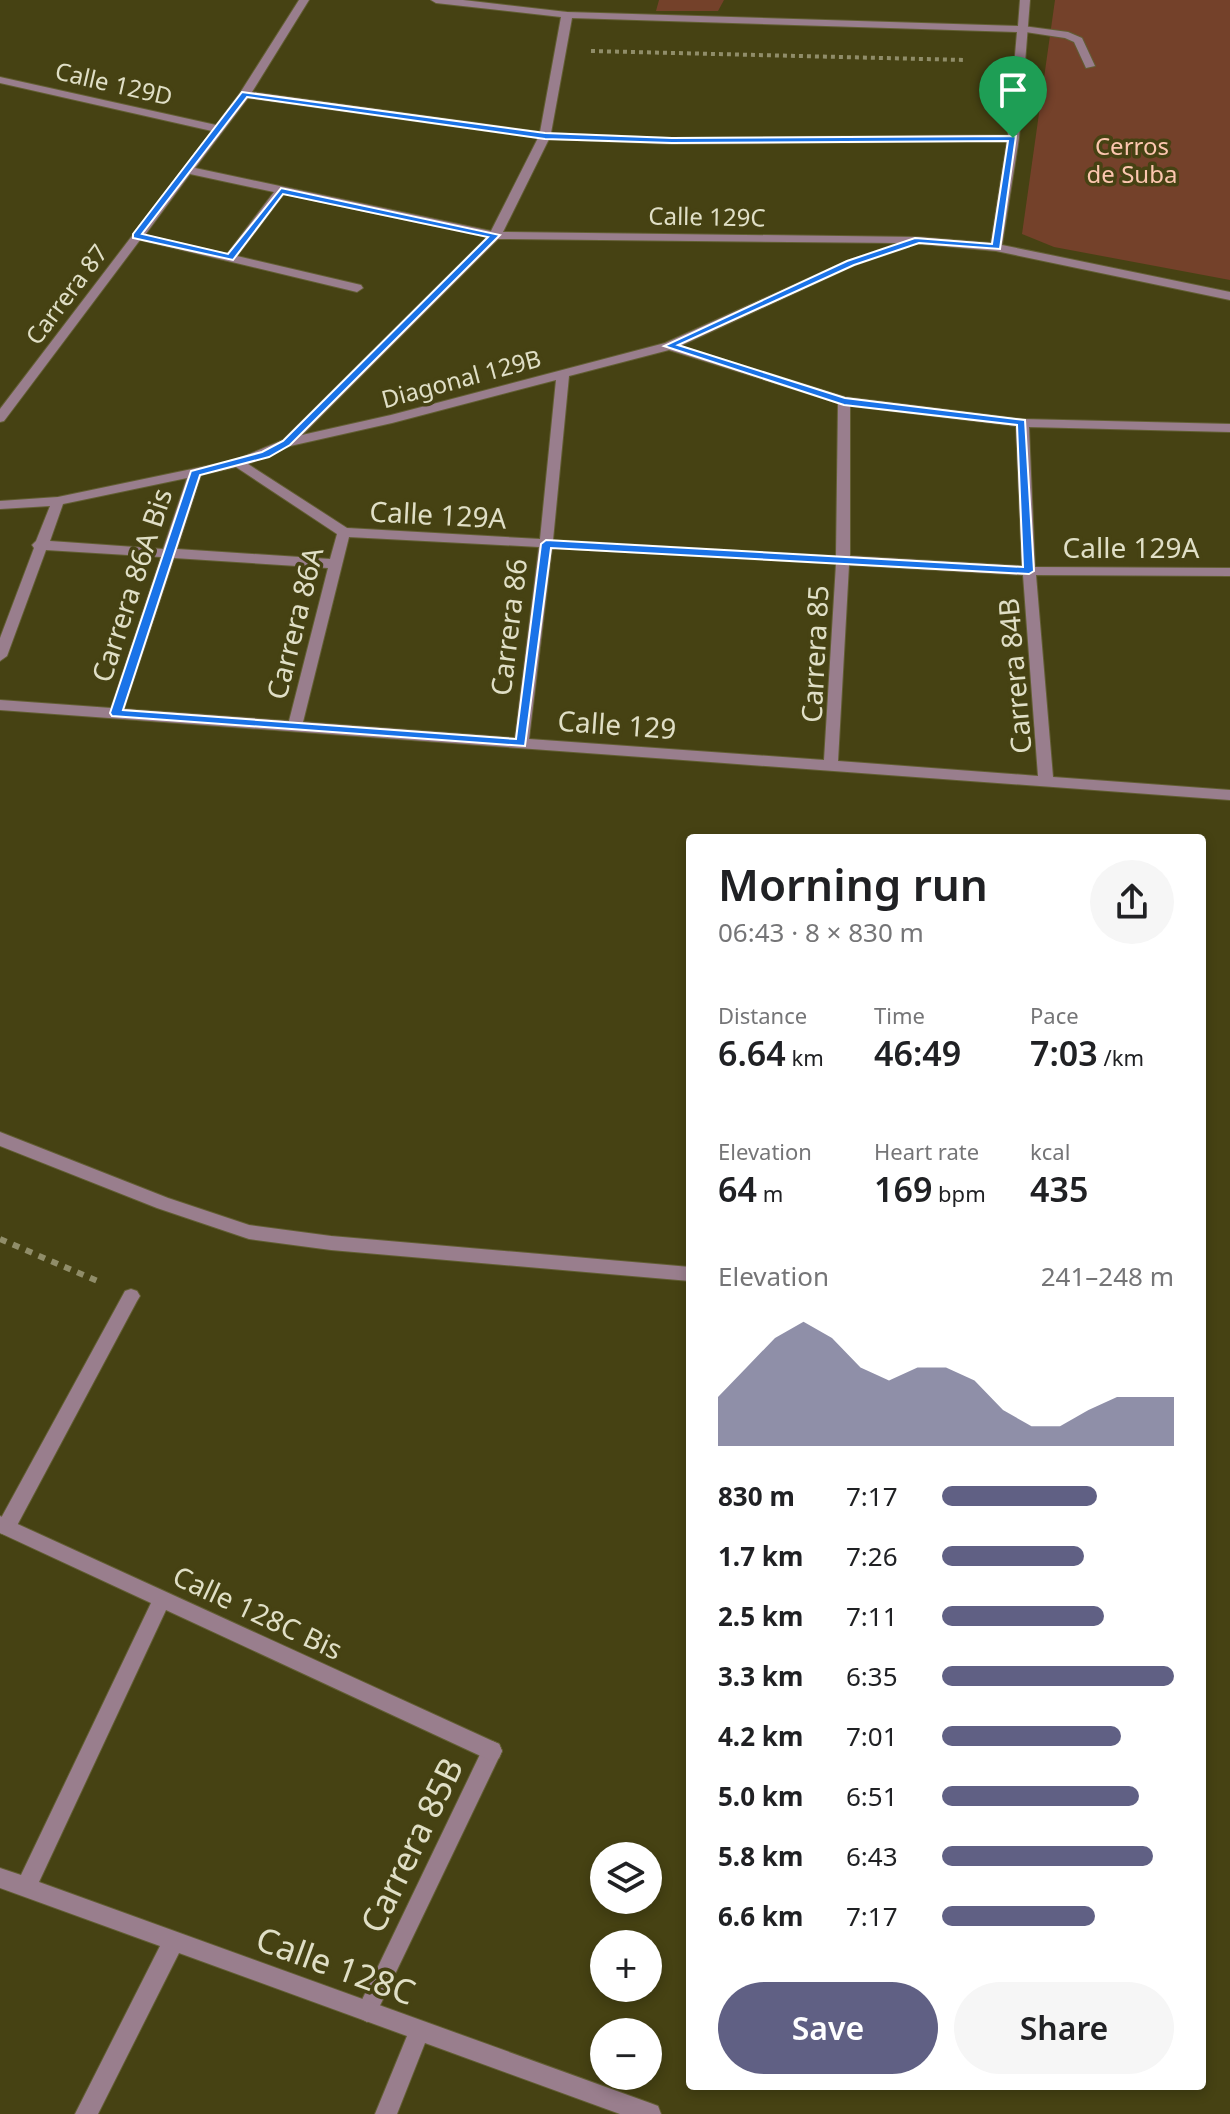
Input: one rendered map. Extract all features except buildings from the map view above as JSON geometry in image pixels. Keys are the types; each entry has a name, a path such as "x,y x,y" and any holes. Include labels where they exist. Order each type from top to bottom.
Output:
{"street":[{"name":"Carrera 87","path":"0,418 245,94 304,0"},
{"path":"436,0 567,15 1023,29 1068,35 1078,40 1090,66"},
{"path":"996,247 1022,62 1025,0"},
{"path":"286,443 495,235 545,136 567,15"},
{"name":"Calle 129D","path":"0,80 219,129"},
{"path":"245,94 545,136 672,141 1013,138"},
{"name":"Calle 129C","path":"186,170 495,235 918,240 996,247 1230,296"},
{"path":"230,258 281,191"},
{"path":"136,236 357,288"},
{"name":"Diagonal 129B","path":"0,505 58,501 238,463 266,454 286,443 392,419 669,346 851,263 918,240"},
{"path":"669,346 844,401 1022,423 1230,428"},
{"name":"Carrera 86","path":"521,743 563,374"},
{"name":"Carrera 85","path":"831,766 843,561 844,401"},
{"name":"Carrera 84B","path":"1022,423 1029,571 1046,782"},
{"name":"Calle 129A","path":"238,463 344,532 1029,571 1230,572"},
{"name":"Carrera 86A Bis","path":"116,713 195,473"},
{"path":"0,656 58,501"},
{"name":"Carrera 86A","path":"295,726 344,532"},
{"path":"39,545 337,564"},
{"name":"Calle 129","path":"0,705 1230,795"},
{"path":"0,1139 163,1203 249,1232 331,1243 686,1274"},
{"path":"3,1526 131,1296"},
{"name":"Calle 128C Bis","path":"3,1526 492,1751"},
{"path":"26,1887 162,1599"},
{"name":"Carrera 85B","path":"367,2011 492,1751"},
{"name":"Calle 128C","path":"0,1878 650,2114"},
{"path":"86,2114 174,1941"},
{"path":"386,2114 420,2030"}],"path":[{"path":"562,50 1022,62"},
{"path":"0,1239 131,1296"}],"green space":[{"path":"659,0 724,0 718,11 656,11"},
{"name":"Cerros de Suba","path":"1055,0 1230,0 1230,280 1054,247 1022,234"}],"route":[{"path":"245,94 545,136 672,141 1013,138 996,247 918,240 851,263 669,346 844,401 1022,423 1029,571 546,544 521,743 116,713 195,473 266,454 286,443 495,235 281,191 230,258 136,236 245,94"}]}
